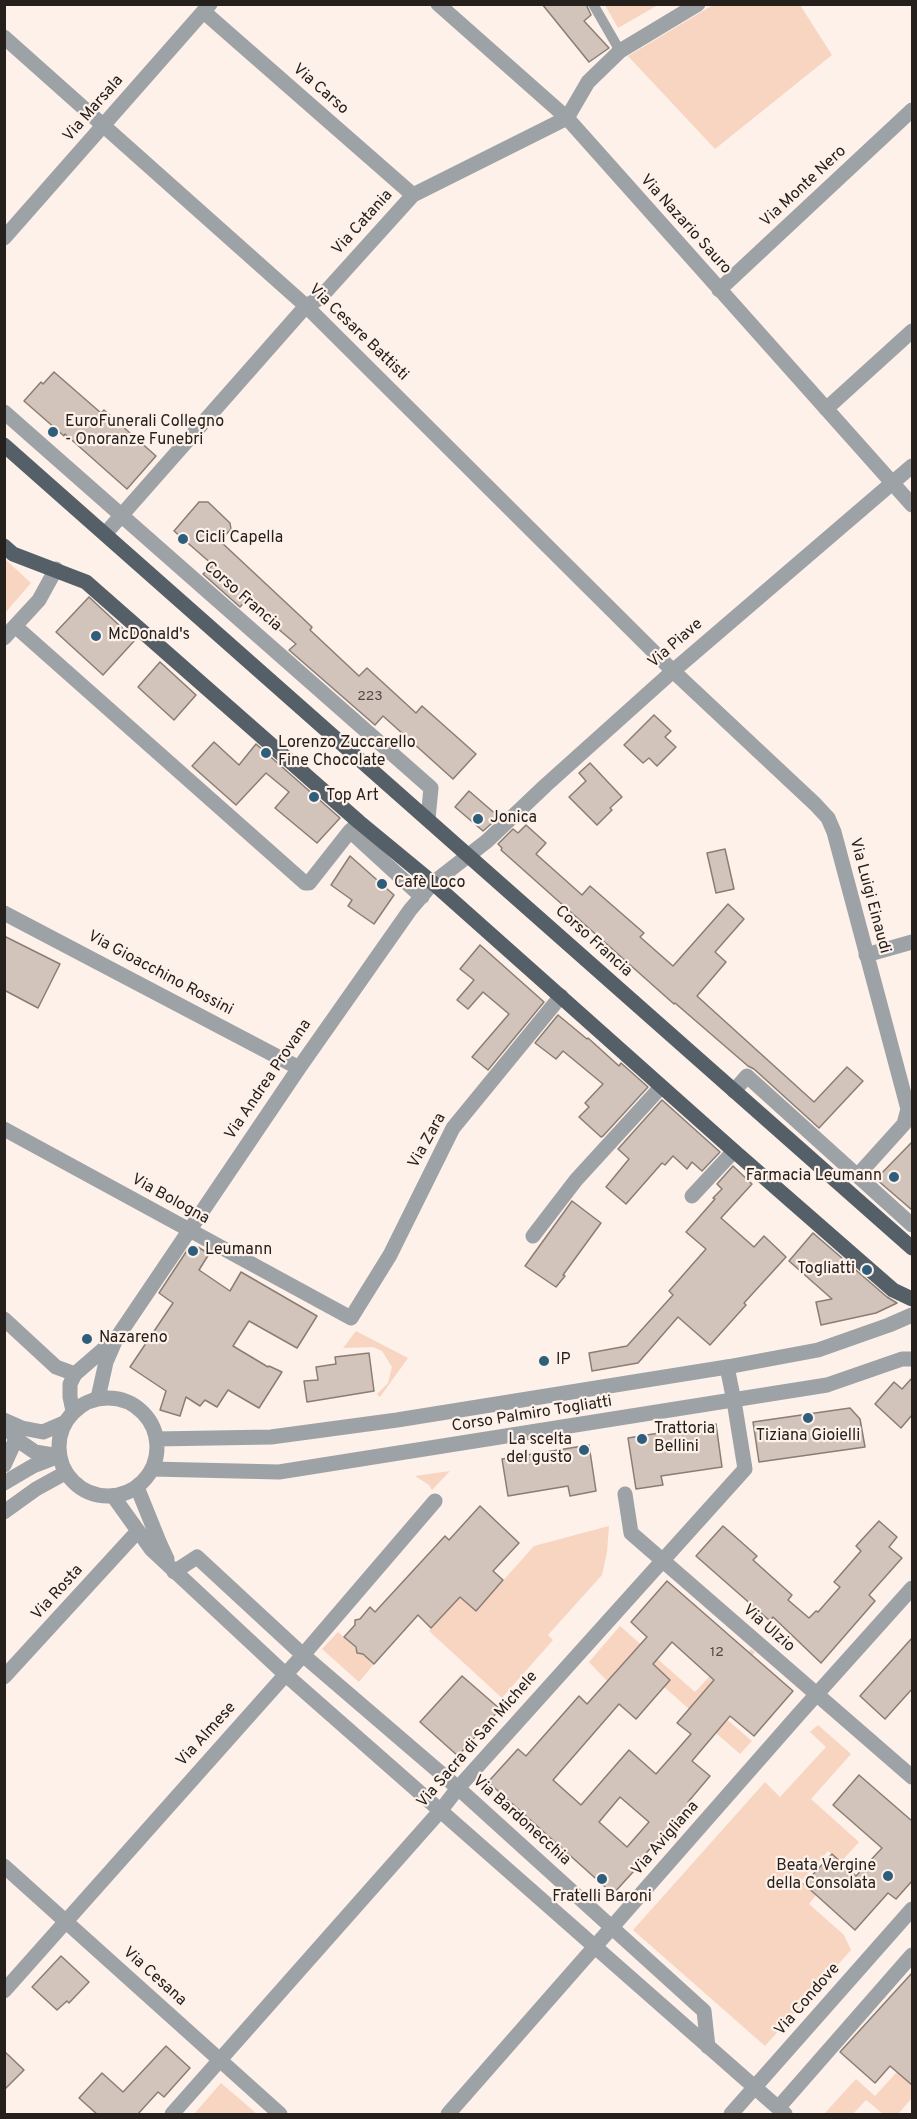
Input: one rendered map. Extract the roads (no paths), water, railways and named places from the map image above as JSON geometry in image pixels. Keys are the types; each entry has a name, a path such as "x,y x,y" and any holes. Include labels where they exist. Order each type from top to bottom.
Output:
{"main road":[{"name":"Corso Francia","path":"4,445 912,1248"},
{"path":"4,546 13,554 86,582 355,827 433,883 893,1290 912,1299"}],"street":[{"name":"Via Nazario Sauro","path":"438,4 567,118 912,505"},
{"path":"567,118 588,82 620,51 698,4"},
{"name":"Via Marsala","path":"4,238 207,8"},
{"name":"Via Carso","path":"207,8 413,195"},
{"name":"Via Cesare Battisti","path":"4,37 306,306 673,671"},
{"name":"Via Monte Nero","path":"719,290 912,110"},
{"name":"Via Catania","path":"105,534 306,306 320,298 413,195 567,118"},
{"path":"826,409 912,331"},
{"name":"Corso Francia","path":"4,412 431,788 428,819"},
{"name":"Via Piave","path":"469,855 673,671 912,466"},
{"path":"4,638 39,600 56,569"},
{"path":"15,626 305,883 309,882 355,827 422,897"},
{"name":"Via Luigi Einaudi","path":"673,671 815,804 828,818 834,832 908,1108 904,1124 858,1175"},
{"name":"Via Andrea Provana","path":"98,1398 106,1362 116,1339 299,1068 410,910 433,883 469,855"},
{"name":"Via Gioacchino Rossini","path":"4,913 299,1068"},
{"path":"866,955 912,942"},
{"name":"Via Zara","path":"351,1318 390,1255 453,1128 561,996"},
{"path":"734,1091 747,1076 912,1225"},
{"path":"533,1236 576,1180 661,1087"},
{"name":"Via Bologna","path":"4,1129 351,1318"},
{"path":"692,1196 734,1151"},
{"name":"Corso Palmiro Togliatti","path":"156,1439 271,1437 409,1418 727,1367 818,1350 912,1315"},
{"path":"4,1319 56,1367 75,1374 70,1384 68,1417 58,1440 58,1456 65,1473 84,1491 95,1495 113,1496 130,1491 137,1487 152,1469 157,1452 156,1439 150,1421 134,1405 111,1397 98,1398 85,1403 68,1417 43,1432 4,1422"},
{"name":"Via Andrea Provana","path":"75,1374 116,1339"},
{"name":"Corso Palmiro Togliatti","path":"152,1469 279,1472 827,1385 902,1359 912,1359"},
{"name":"Via Sacra di San Michele","path":"172,2115 458,1788 745,1469 735,1401 727,1367"},
{"path":"4,1422 16,1439 35,1452 58,1456"},
{"path":"4,1465 16,1439"},
{"path":"4,1482 33,1466 58,1456"},
{"path":"4,1512 30,1493 65,1473"},
{"path":"137,1487 159,1545 174,1572"},
{"name":"Via Ulzio","path":"625,1494 631,1533 912,1777"},
{"path":"113,1496 151,1550 174,1572 285,1674 594,1948 782,2111 912,1955"},
{"name":"Via Almese","path":"4,1990 303,1655 435,1501"},
{"name":"Via Rosta","path":"4,1677 137,1532"},
{"name":"Via Bardonecchia","path":"174,1572 196,1557 303,1655 458,1788 704,2012 708,2048"},
{"name":"Via Avigliana","path":"448,2115 912,1588"},
{"name":"Via Cesana","path":"4,1866 280,2115"},
{"name":"Via Condove","path":"731,2115 912,1909"}],"lane":[{"path":"593,4 620,51"}],"place":[{"name":"EuroFunerali Collegno - Onoranze Funebri","path":"53,432"},
{"name":"Cicli Capella","path":"183,539"},
{"name":"McDonald's","path":"96,636"},
{"name":"Lorenzo Zuccarello Fine Chocolate","path":"266,753"},
{"name":"Top Art","path":"314,797"},
{"name":"Jonica","path":"478,819"},
{"name":"Cafè Loco","path":"382,884"},
{"name":"Farmacia Leumann","path":"894,1177"},
{"name":"Leumann","path":"193,1251"},
{"name":"Togliatti","path":"867,1270"},
{"name":"Nazareno","path":"87,1339"},
{"name":"IP","path":"544,1361"},
{"name":"Tiziana Gioielli","path":"808,1418"},
{"name":"Trattoria Bellini","path":"642,1439"},
{"name":"La scelta del gusto","path":"584,1450"},
{"name":"Beata Vergine della Consolata","path":"888,1876"},
{"name":"Fratelli Baroni","path":"602,1879"}]}
